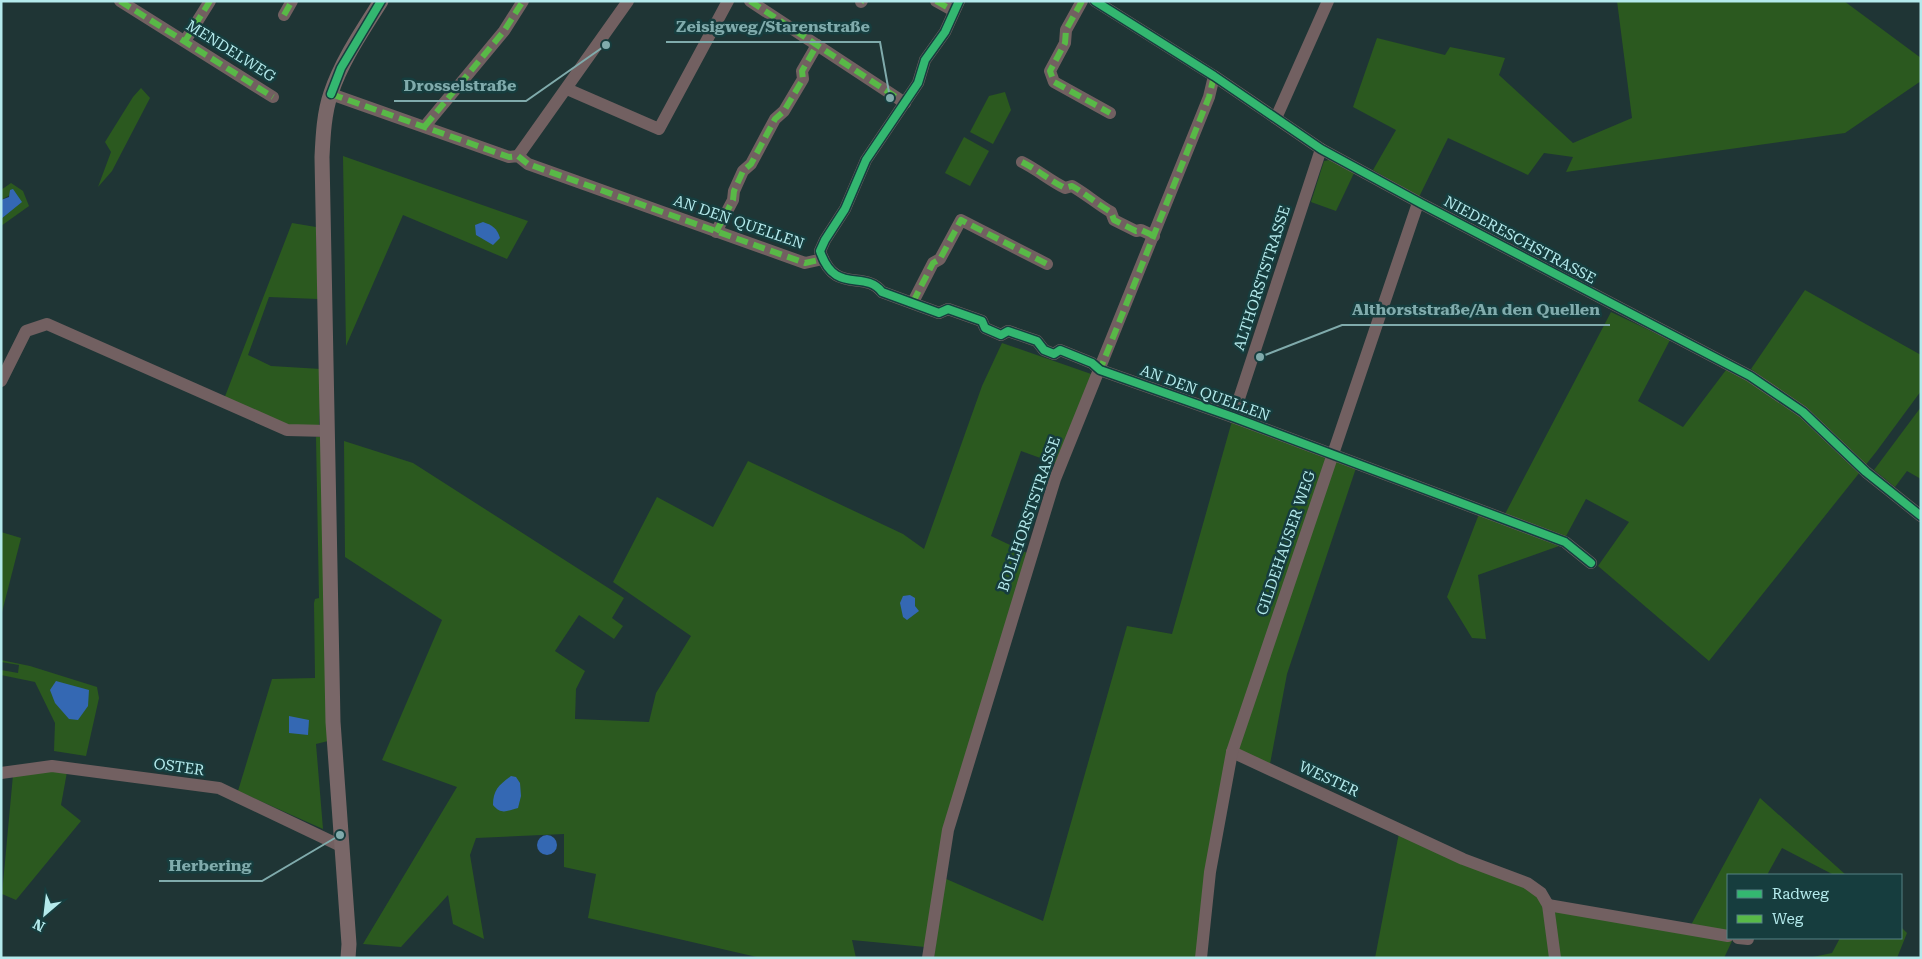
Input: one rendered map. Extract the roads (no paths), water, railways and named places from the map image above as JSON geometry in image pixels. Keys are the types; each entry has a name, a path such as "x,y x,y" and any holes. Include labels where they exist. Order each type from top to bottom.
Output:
{"main road":[{"path":"348,958 349,944 333,722 322,157 324,122 331,94 341,68 381,1"}],"street":[{"name":"MENDELWEG","path":"120,1 273,97"},
{"path":"185,41 210,1"},
{"path":"284,15 292,1"},
{"path":"425,126 504,31 522,1"},
{"path":"518,156 567,90 628,1"},
{"path":"567,90 659,129 728,1"},
{"path":"750,1 905,103"},
{"path":"823,259 820,251 845,209 866,160 918,83 925,60 944,32 956,6 936,1"},
{"path":"1082,1 1066,30 1065,43 1050,71 1054,82 1110,113"},
{"name":"NIEDERESCHSTRASSE","path":"1095,1 1214,76 1322,148 1418,203 1750,376 1803,412 1866,472 1921,516"},
{"path":"1276,118 1328,1"},
{"path":"716,232 733,200 734,191 743,171 751,164 775,119 784,111 802,78 802,71 816,45"},
{"name":"BOLLHORSTSTRASSE","path":"928,958 948,830 1055,479 1209,97 1214,76"},
{"name":"AN DEN QUELLEN","path":"331,94 509,157 518,156 528,164 805,263 823,259 830,271 839,277 852,282 872,284 882,292 939,313 948,309 982,321 985,328 1001,335 1008,331 1037,341 1044,350 1054,354 1060,350 1092,363 1100,370 1233,417 1565,542 1591,563"},
{"name":"ALTHORSTSTRASSE","path":"1233,417 1322,148"},
{"path":"1022,162 1039,171 1044,178 1065,188 1072,186 1090,196 1092,201 1112,212 1114,220 1136,231 1142,230 1154,236"},
{"name":"GILDEHAUSER WEG","path":"1232,752 1418,203"},
{"path":"913,302 933,263 940,258 961,220 1047,264"},
{"path":"1,381 26,331 47,324 287,430 328,431"},
{"path":"1201,958 1210,872 1232,752"},
{"name":"WESTER","path":"1232,752 1463,859 1527,883 1541,893 1548,906"},
{"name":"OSTER","path":"1,773 52,766 219,788 341,846"},
{"path":"1555,958 1548,906 1727,936"}],"water":[{"path":"13,189 22,202 1,219 1,200 9,197 10,190"},
{"path":"483,222 494,227 499,235 500,238 493,245 476,235 475,225"},
{"path":"910,595 915,598 915,606 919,611 907,620 903,617 900,603 903,596"},
{"path":"56,681 89,690 88,706 78,720 69,719 55,703 50,690"},
{"path":"289,716 309,720 308,735 289,733"},
{"path":"511,776 516,777 520,783 521,796 518,808 502,811 493,805 494,795 500,785"},
{"path":"543,835 551,835 557,841 557,849 551,855 543,855 537,849 537,841"}],"place":[{"name":"Drosselstraße","path":"606,45"},
{"name":"Zeisigweg/Starenstraße","path":"890,98"},
{"name":"Althorststraße/An den Quellen","path":"1260,357"},
{"name":"Herbering","path":"340,835"}]}
